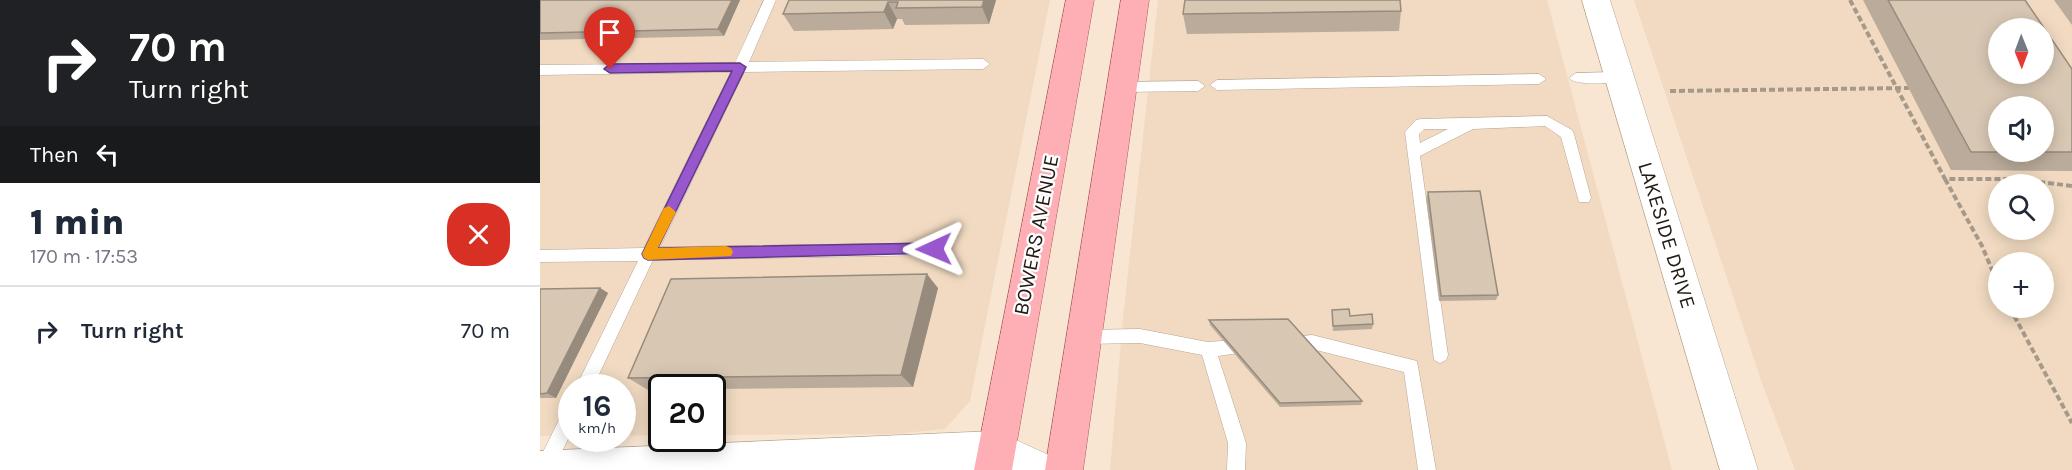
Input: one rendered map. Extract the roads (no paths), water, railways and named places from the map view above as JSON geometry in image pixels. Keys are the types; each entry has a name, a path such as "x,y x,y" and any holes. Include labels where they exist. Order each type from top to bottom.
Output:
{"main road":[{"name":"BOWERS AVENUE","path":"995,460 1080,0"},
{"path":"1064,470 1135,0"}],"street":[{"name":"LAKESIDE DRIVE","path":"1596,0 1739,470"},
{"path":"542,470 995,460 1037,470"}],"lane":[{"path":"590,374 740,67 770,0"},
{"path":"540,70 982,64"},
{"path":"1576,78 1619,77"},
{"path":"1217,85 1539,79"},
{"path":"1121,87 1198,86"},
{"path":"1440,355 1412,132 1421,124 1547,121 1567,134 1584,198"},
{"path":"1413,153 1471,124"},
{"path":"540,256 934,249"},
{"path":"1084,338 1140,336 1208,349 1312,342 1410,366 1427,470"},
{"path":"1208,349 1237,444 1236,470"},
{"path":"542,470 558,439"}]}
